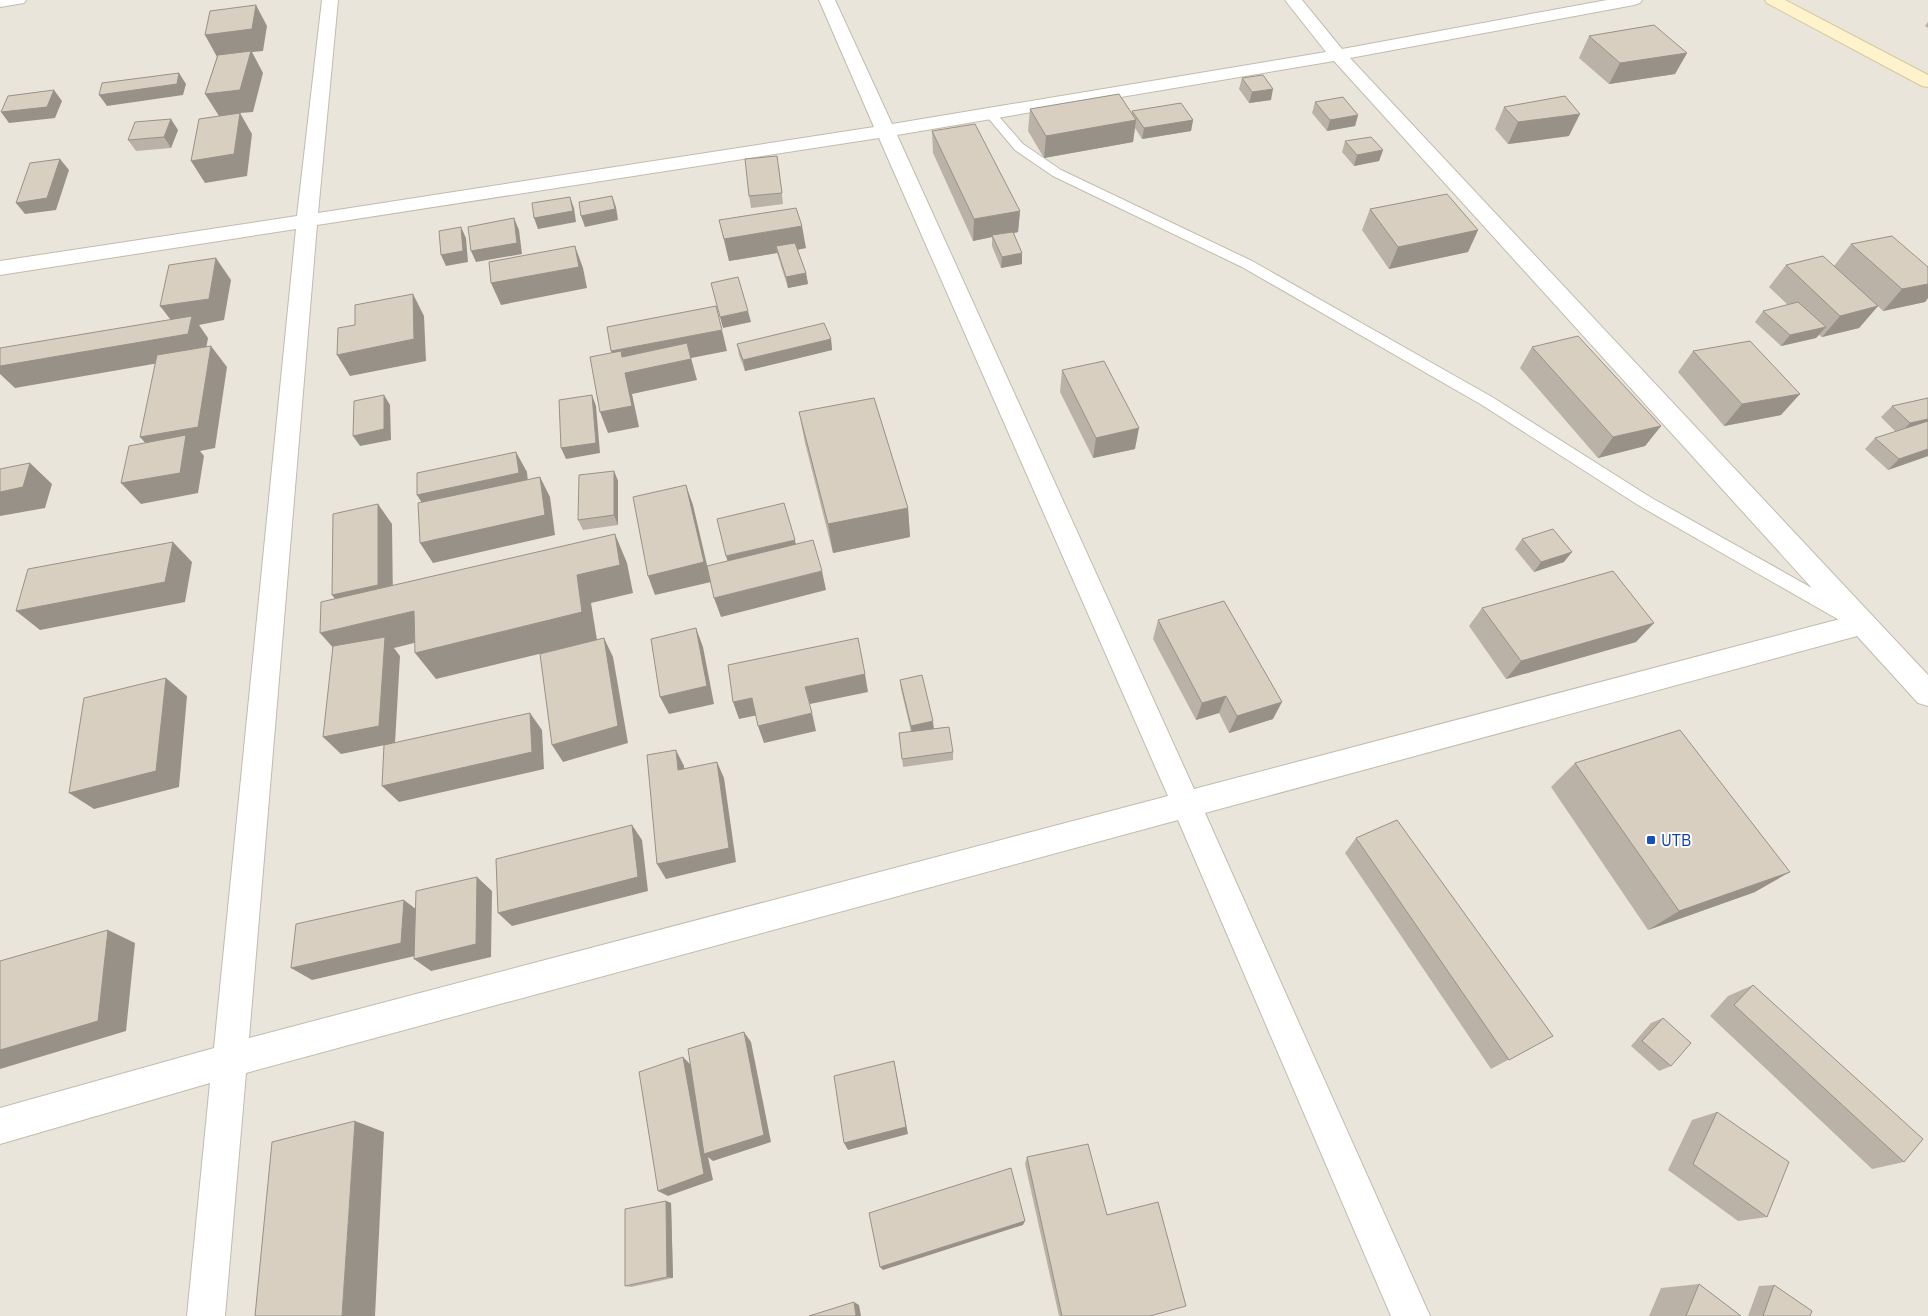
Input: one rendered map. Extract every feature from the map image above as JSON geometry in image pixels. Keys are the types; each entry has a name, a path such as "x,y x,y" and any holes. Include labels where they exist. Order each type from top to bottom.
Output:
{"street":[{"path":"0,2 18,0"},
{"path":"206,1316 307,220 330,0"},
{"path":"827,0 1186,804 1411,1316"},
{"path":"1293,0 1338,55 1928,694"},
{"path":"0,268 886,131 1338,55 1634,0"},
{"path":"1773,0 1928,82"},
{"path":"0,1126 228,1061 1862,624"}],"lane":[{"path":"990,113 1018,148 1058,173 1247,264 1487,401 1644,501 1862,624"}],"shaded area":[{"path":"0,0 1928,0 1928,1316 0,1316"}],"building":[{"path":"256,5 252,29 205,35 210,11"},
{"path":"1654,25 1687,53 1620,63 1589,36"},
{"path":"251,51 240,90 205,94 218,55"},
{"path":"179,73 177,84 99,95 102,83"},
{"path":"1263,75 1273,89 1252,92 1242,78"},
{"path":"54,90 47,107 1,112 8,96"},
{"path":"1119,94 1136,120 1046,136 1030,109"},
{"path":"1565,96 1580,114 1518,122 1504,107"},
{"path":"1343,97 1358,115 1330,120 1315,102"},
{"path":"1181,103 1193,120 1144,128 1132,111"},
{"path":"240,113 234,154 191,161 199,119"},
{"path":"171,119 164,137 128,140 135,122"},
{"path":"975,124 1020,211 974,219 932,131"},
{"path":"1371,137 1383,150 1357,155 1345,141"},
{"path":"777,156 782,193 749,196 745,159"},
{"path":"60,159 47,198 16,203 30,163"},
{"path":"1447,194 1478,230 1398,247 1370,209"},
{"path":"612,196 615,209 581,216 579,202"},
{"path":"570,197 573,211 534,218 532,203"},
{"path":"796,208 802,226 724,239 719,220"},
{"path":"514,218 517,243 471,251 468,227"},
{"path":"461,227 463,251 441,255 439,231"},
{"path":"1013,232 1022,253 1002,257 992,235"},
{"path":"1892,236 1928,267 1928,284 1902,289 1851,244"},
{"path":"795,243 806,273 786,277 776,246"},
{"path":"575,246 579,267 491,283 489,262"},
{"path":"1823,256 1878,306 1840,316 1786,265"},
{"path":"216,258 209,299 160,306 169,265"},
{"path":"738,277 748,311 720,317 711,283"},
{"path":"413,294 414,339 337,355 338,328 355,325 355,305"},
{"path":"1798,302 1826,327 1790,335 1763,311"},
{"path":"716,306 722,330 611,351 607,327"},
{"path":"192,316 188,334 0,366 0,348"},
{"path":"824,323 831,339 743,360 737,344"},
{"path":"1578,336 1661,426 1613,437 1532,347"},
{"path":"1750,341 1800,394 1742,404 1693,351"},
{"path":"687,343 691,359 625,373 632,406 600,412 590,357 621,351 622,357"},
{"path":"211,346 198,427 140,437 157,355"},
{"path":"1104,361 1139,428 1096,438 1062,370"},
{"path":"384,395 384,429 353,436 354,401"},
{"path":"592,395 596,443 561,448 559,400"},
{"path":"874,398 908,508 828,524 799,412"},
{"path":"1928,398 1928,419 1910,423 1892,406"},
{"path":"1928,421 1928,449 1899,459 1875,438"},
{"path":"186,435 180,473 121,483 129,446"},
{"path":"516,452 519,473 417,495 417,473"},
{"path":"30,463 23,487 0,492 0,469"},
{"path":"614,471 614,515 578,520 579,475"},
{"path":"540,477 545,515 420,543 418,503"},
{"path":"686,485 704,562 648,576 633,497"},
{"path":"784,503 795,540 726,556 717,519"},
{"path":"378,504 378,585 332,595 333,514"},
{"path":"1553,529 1572,552 1541,562 1522,539"},
{"path":"615,534 620,565 577,575 582,612 415,653 414,611 320,633 321,602"},
{"path":"813,540 822,571 714,598 707,566"},
{"path":"173,542 165,582 16,611 28,569"},
{"path":"1613,571 1654,623 1521,661 1482,608"},
{"path":"1224,601 1282,702 1237,716 1226,696 1202,703 1158,620"},
{"path":"696,628 707,686 660,697 651,639"},
{"path":"385,637 379,726 323,737 333,646"},
{"path":"604,638 618,726 552,745 540,654"},
{"path":"858,638 865,674 805,687 812,713 758,726 752,698 733,702 728,665"},
{"path":"922,675 933,721 911,726 900,680"},
{"path":"166,678 156,771 69,793 84,698"},
{"path":"530,713 532,752 382,786 384,745"},
{"path":"949,727 953,752 902,759 899,733"},
{"path":"1680,730 1790,872 1679,911 1575,763"},
{"path":"676,750 678,770 717,762 729,848 657,864 647,755"},
{"path":"1397,820 1553,1036 1509,1060 1356,838"},
{"path":"632,825 638,877 498,913 496,859"},
{"path":"477,877 476,944 414,959 416,891"},
{"path":"404,900 401,943 291,968 296,924"},
{"path":"108,930 98,1021 0,1050 0,961"},
{"path":"1753,985 1923,1139 1904,1162 1734,1005"},
{"path":"1663,1018 1691,1043 1671,1066 1642,1041"},
{"path":"744,1032 764,1135 704,1154 688,1049"},
{"path":"683,1057 704,1174 658,1191 639,1072"},
{"path":"894,1061 906,1127 844,1143 834,1076"},
{"path":"1717,1112 1789,1162 1767,1217 1693,1164"},
{"path":"355,1121 342,1316 255,1316 272,1142"},
{"path":"1088,1144 1107,1215 1158,1202 1186,1306 1150,1316 1062,1316 1027,1157"},
{"path":"1011,1168 1025,1221 880,1267 869,1213"},
{"path":"666,1201 667,1277 625,1286 625,1209"},
{"path":"1699,1284 1741,1316 1686,1316"},
{"path":"1774,1285 1812,1311 1810,1316 1763,1316"},
{"path":"854,1302 856,1316 809,1316"}],"place":[{"name":"UTB","path":"1651,840"}]}
